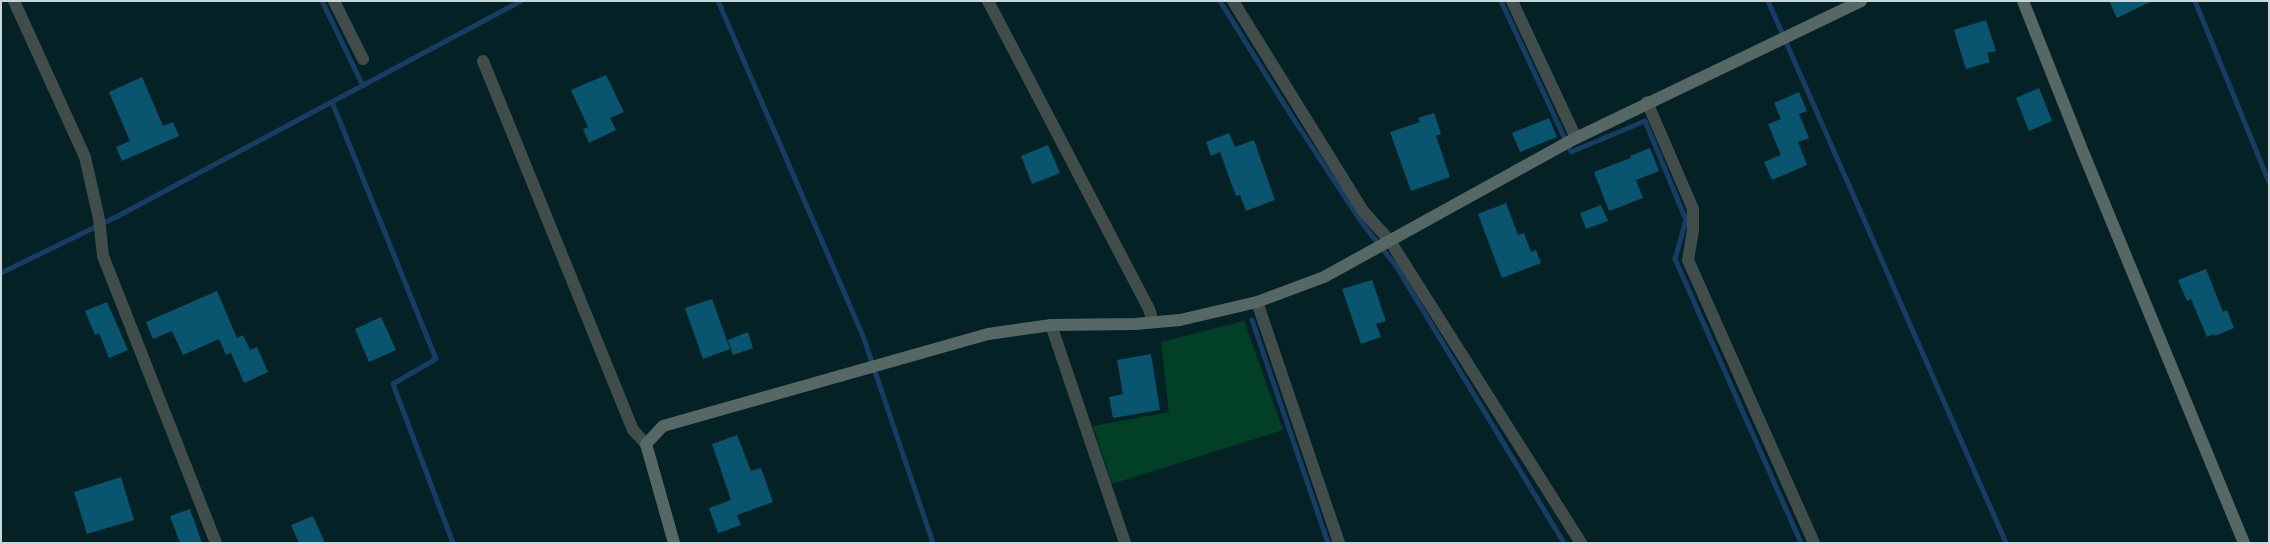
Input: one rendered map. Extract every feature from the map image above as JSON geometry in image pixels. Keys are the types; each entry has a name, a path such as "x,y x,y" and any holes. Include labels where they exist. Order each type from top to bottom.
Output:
{"street":[{"path":"14,1 85,157 99,220 103,256 216,543"},
{"path":"334,1 363,59"},
{"path":"988,1 1145,302 1153,322"},
{"path":"1233,1 1383,244 1581,543"},
{"path":"1512,1 1574,138"},
{"path":"646,444 663,426 988,334 1051,325 1153,322 1206,316 1257,302 1324,277 1574,138 1861,1"},
{"path":"2023,1 2083,152 2244,543"},
{"path":"483,61 633,430 646,444 674,543"},
{"path":"1647,102 1693,208 1694,230 1688,260 1814,543"},
{"path":"1257,302 1339,543"},
{"path":"1051,325 1125,543"}],"green space":[{"path":"1244,321 1283,430 1112,484 1093,426 1169,412 1161,342"}],"building":[{"path":"2109,1 2152,1 2117,18"},
{"path":"1986,20 1996,51 1987,53 1990,62 1966,69 1954,30"},
{"path":"606,75 624,112 610,118 616,130 589,143 583,129 588,127 571,90"},
{"path":"142,77 163,126 173,122 179,136 122,161 116,147 130,141 109,92"},
{"path":"2039,88 2052,121 2029,131 2016,98"},
{"path":"1799,92 1807,111 1799,114 1809,138 1798,142 1807,165 1772,180 1764,162 1781,155 1768,124 1781,119 1774,103"},
{"path":"1434,113 1441,134 1436,136 1450,177 1411,191 1390,132 1420,122 1418,118"},
{"path":"1549,118 1557,137 1520,152 1512,133"},
{"path":"1229,133 1235,147 1254,140 1275,200 1246,211 1240,195 1236,196 1220,152 1211,156 1206,142"},
{"path":"1048,145 1060,173 1032,184 1021,156"},
{"path":"1650,148 1659,171 1636,180 1643,198 1609,211 1594,172 1631,158 1630,156"},
{"path":"1506,203 1518,235 1524,233 1531,252 1536,250 1541,263 1502,278 1478,214"},
{"path":"1601,205 1608,221 1586,229 1580,213"},
{"path":"2206,269 2223,312 2227,310 2234,328 2215,336 2214,334 2207,337 2191,299 2187,301 2178,280"},
{"path":"1372,280 1386,321 1376,324 1381,337 1361,344 1342,289"},
{"path":"217,291 237,338 243,335 250,350 257,347 268,372 244,383 231,353 226,355 219,339 183,355 172,331 153,339 146,322"},
{"path":"712,299 730,349 703,359 685,308"},
{"path":"107,302 128,350 109,358 99,333 95,335 85,311"},
{"path":"381,317 396,350 369,362 355,329"},
{"path":"748,332 753,348 733,355 728,340"},
{"path":"1151,354 1160,410 1113,418 1109,397 1123,394 1117,360"},
{"path":"737,435 751,471 761,468 773,502 737,515 741,525 718,533 709,508 731,500 712,444"},
{"path":"121,477 134,520 87,534 74,492"},
{"path":"190,509 202,543 180,543 170,516"},
{"path":"313,516 325,543 299,543 291,525"}],"waterway":[{"path":"322,1 363,86"},
{"path":"1,273 120,215 521,1"},
{"path":"718,1 863,336 933,543"},
{"path":"1220,1 1289,112 1362,223 1396,266 1564,543"},
{"path":"1501,1 1571,152 1645,121 1686,220 1675,259 1801,543"},
{"path":"1768,1 2006,543"},
{"path":"2195,1 2269,182"},
{"path":"332,102 436,359 393,384 453,543"},
{"path":"1252,320 1328,543"}]}
